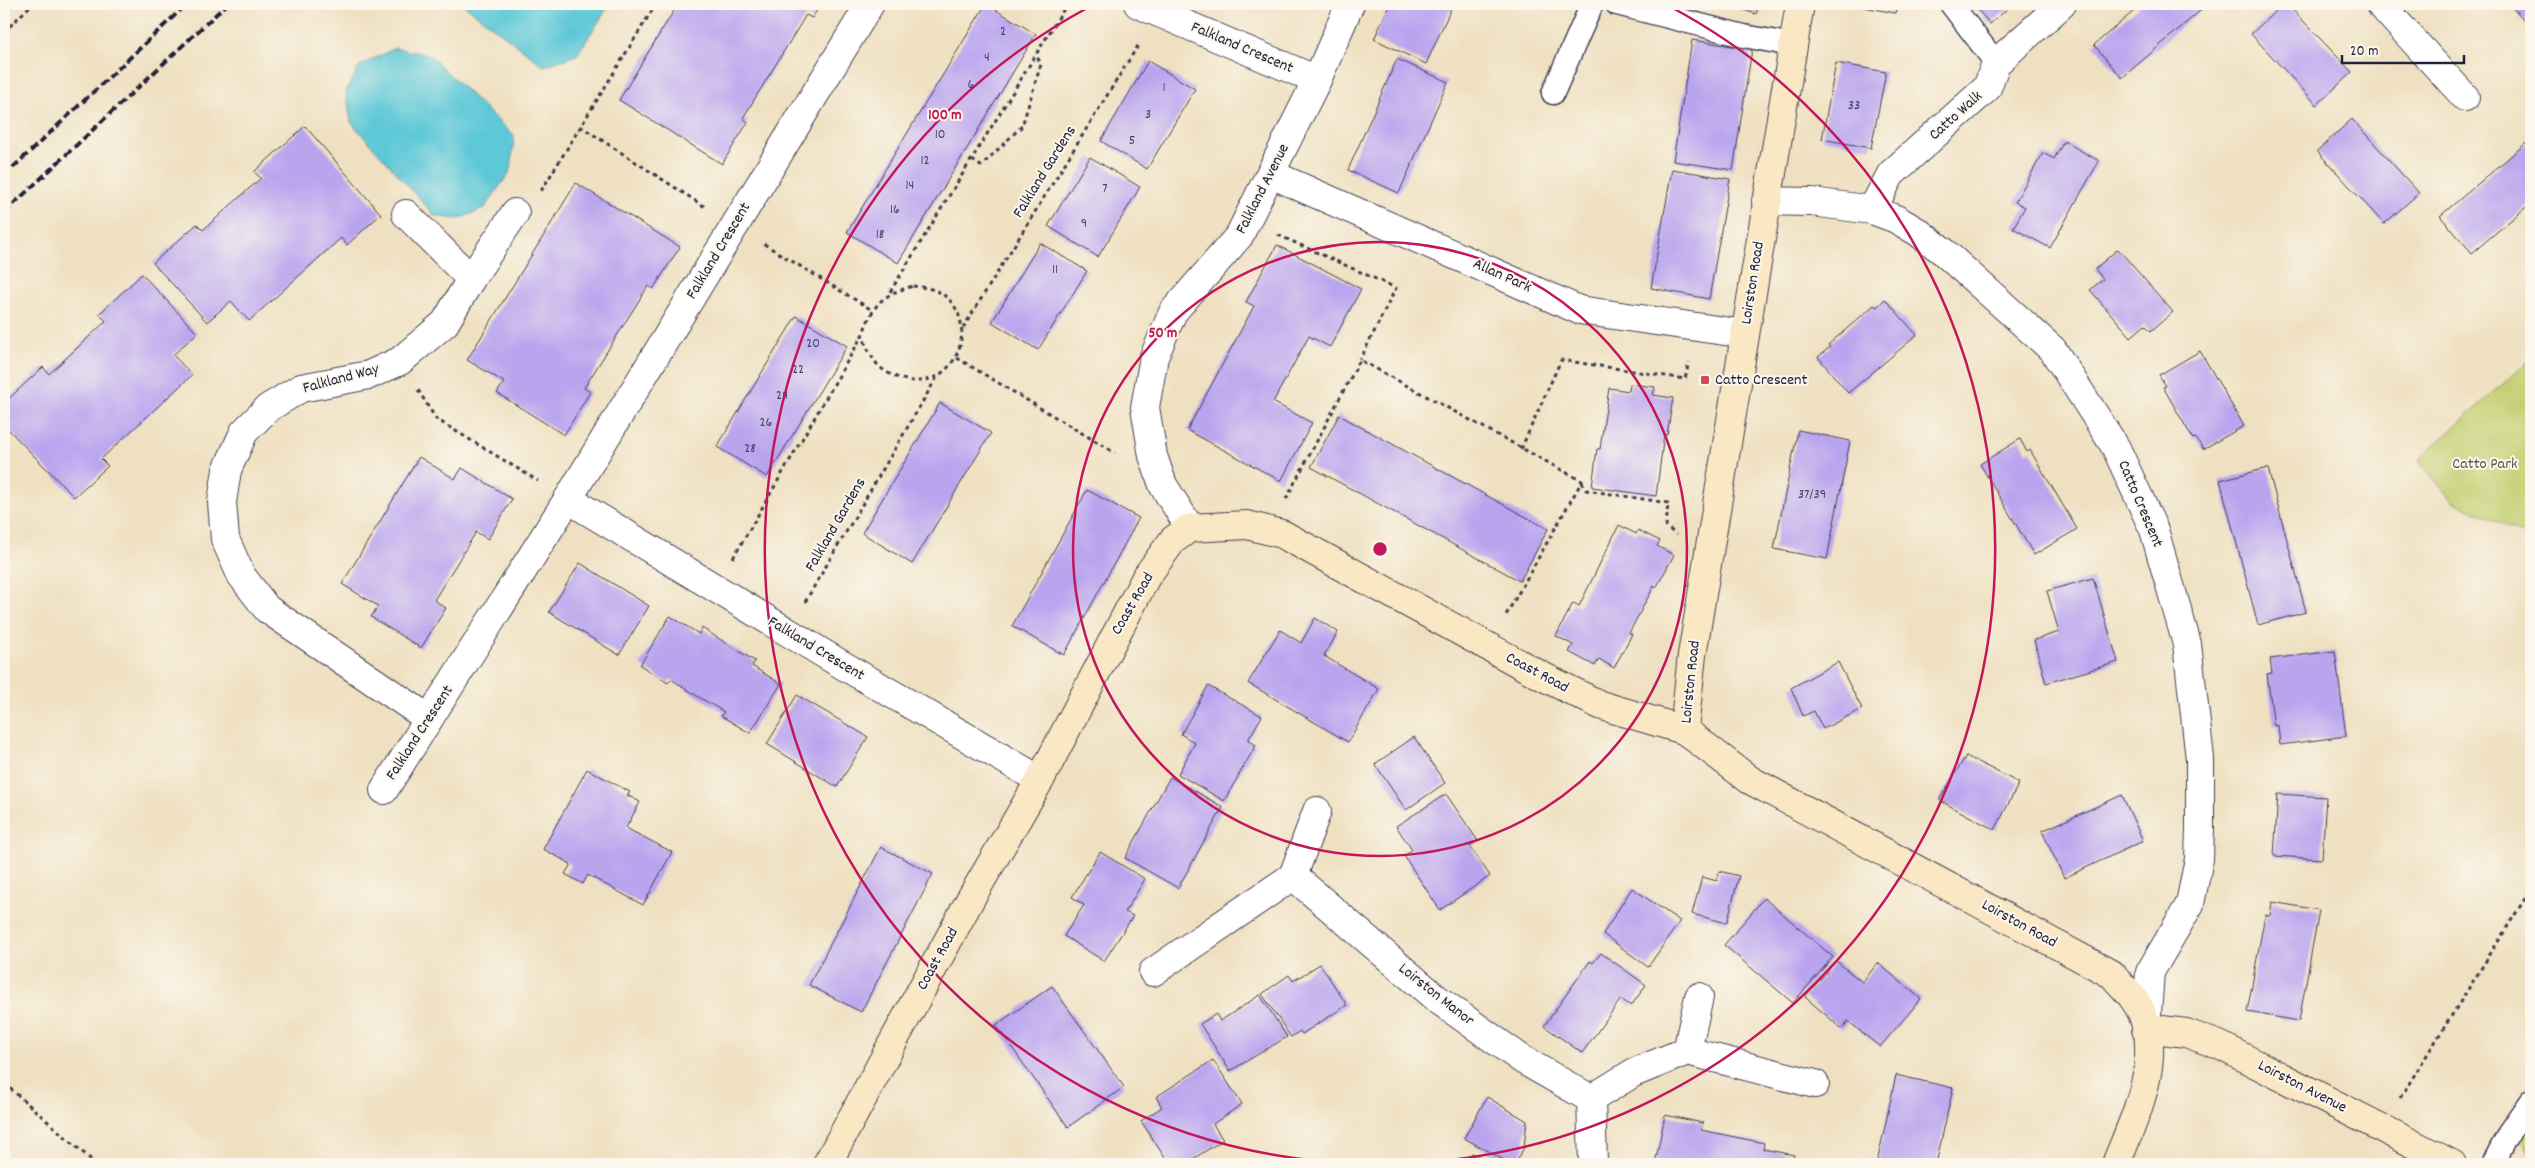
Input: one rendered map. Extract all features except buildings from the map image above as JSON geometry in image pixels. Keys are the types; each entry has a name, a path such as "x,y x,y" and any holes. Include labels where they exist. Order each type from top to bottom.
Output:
{"street":[{"name":"Falkland Crescent","path":"384,790 568,499 870,4"},
{"name":"Falkland Crescent","path":"1138,4 1318,80"},
{"name":"Falkland Avenue","path":"1190,528 1162,485 1153,456 1145,408 1154,357 1173,312 1239,236 1318,80 1350,4"},
{"name":"Loirston Road","path":"1800,4 1692,656 1684,730 1750,780 2112,975 2134,999 2146,1028 2149,1060 2144,1093 2116,1164"},
{"name":"Catto Walk","path":"1872,210 1891,174 1986,88 1996,63 2062,4"},
{"path":"2380,4 2465,97"},
{"name":"Allan Park","path":"1272,174 1579,310 1745,334"},
{"name":"Catto Crescent","path":"1766,201 1835,204 1872,210 1896,219 1918,232 2053,350 2116,448 2154,530 2187,644 2200,759 2200,828 2199,859 2190,904 2150,972 2146,1028"},
{"name":"Falkland Way","path":"429,719 267,609 241,575 224,539 222,502 227,470 244,432 268,408 301,388 369,375 400,361 445,323 471,278 515,213"},
{"path":"406,214 471,278"},
{"name":"Falkland Crescent","path":"568,499 788,633 1040,780"},
{"name":"Coast Road","path":"827,1164 971,898 1040,780 1146,577 1173,540 1190,528 1247,525 1282,534 1600,705 1684,730"},
{"path":"1153,972 1293,876 1317,812"},
{"name":"Loirston Manor","path":"1293,876 1437,999 1522,1060 1591,1099"},
{"path":"1687,1052 1699,997"},
{"name":"Loirston Avenue","path":"2146,1028 2186,1033 2219,1045 2452,1164"},
{"path":"1593,1164 1591,1099 1633,1072 1687,1052 1815,1084"}],"lane":[{"path":"1553,93 1592,4"},
{"path":"1617,4 1744,36 1793,45"},
{"path":"1951,4 1996,63"},
{"path":"2492,1164 2511,1129 2531,1100"}],"path":[{"path":"4,32 32,4"},
{"path":"515,213 533,204 656,4"},
{"path":"715,589 862,336 872,310 890,292 1067,4"},
{"name":"Falkland Gardens","path":"963,328 1143,38"},
{"path":"972,160 981,166 1022,126 1041,64 1036,55"},
{"path":"1246,221 1396,288 1269,531"},
{"path":"862,336 875,361 894,377 918,382 937,377 957,358 963,328 954,306 936,291 913,286 890,292"},
{"path":"1521,449 1561,360 1685,379 1698,327"},
{"path":"957,358 1115,452 1153,456"},
{"path":"1360,360 1582,481 1586,490 1668,503 1666,526 1687,544 1710,548"},
{"path":"400,361 436,419 568,499"},
{"name":"Falkland Gardens","path":"788,633 937,377"},
{"path":"1488,646 1582,481"},
{"path":"2381,1128 2531,888"},
{"path":"4,1083 96,1164"}],"green space":[{"name":"Catto Park","path":"2531,359 2531,538 2453,501 2418,460"},
{"path":"2531,1116 2531,1160 2522,1140"}],"water":[{"path":"463,4 610,4 577,55 544,66"},
{"path":"395,48 429,55 514,136 511,170 484,209 458,219 435,216 351,122 346,91 360,66"}],"railway":[{"path":"4,176 187,4"},
{"path":"4,213 227,4"}],"place":[{"name":"Catto Crescent","path":"1705,380"}]}
